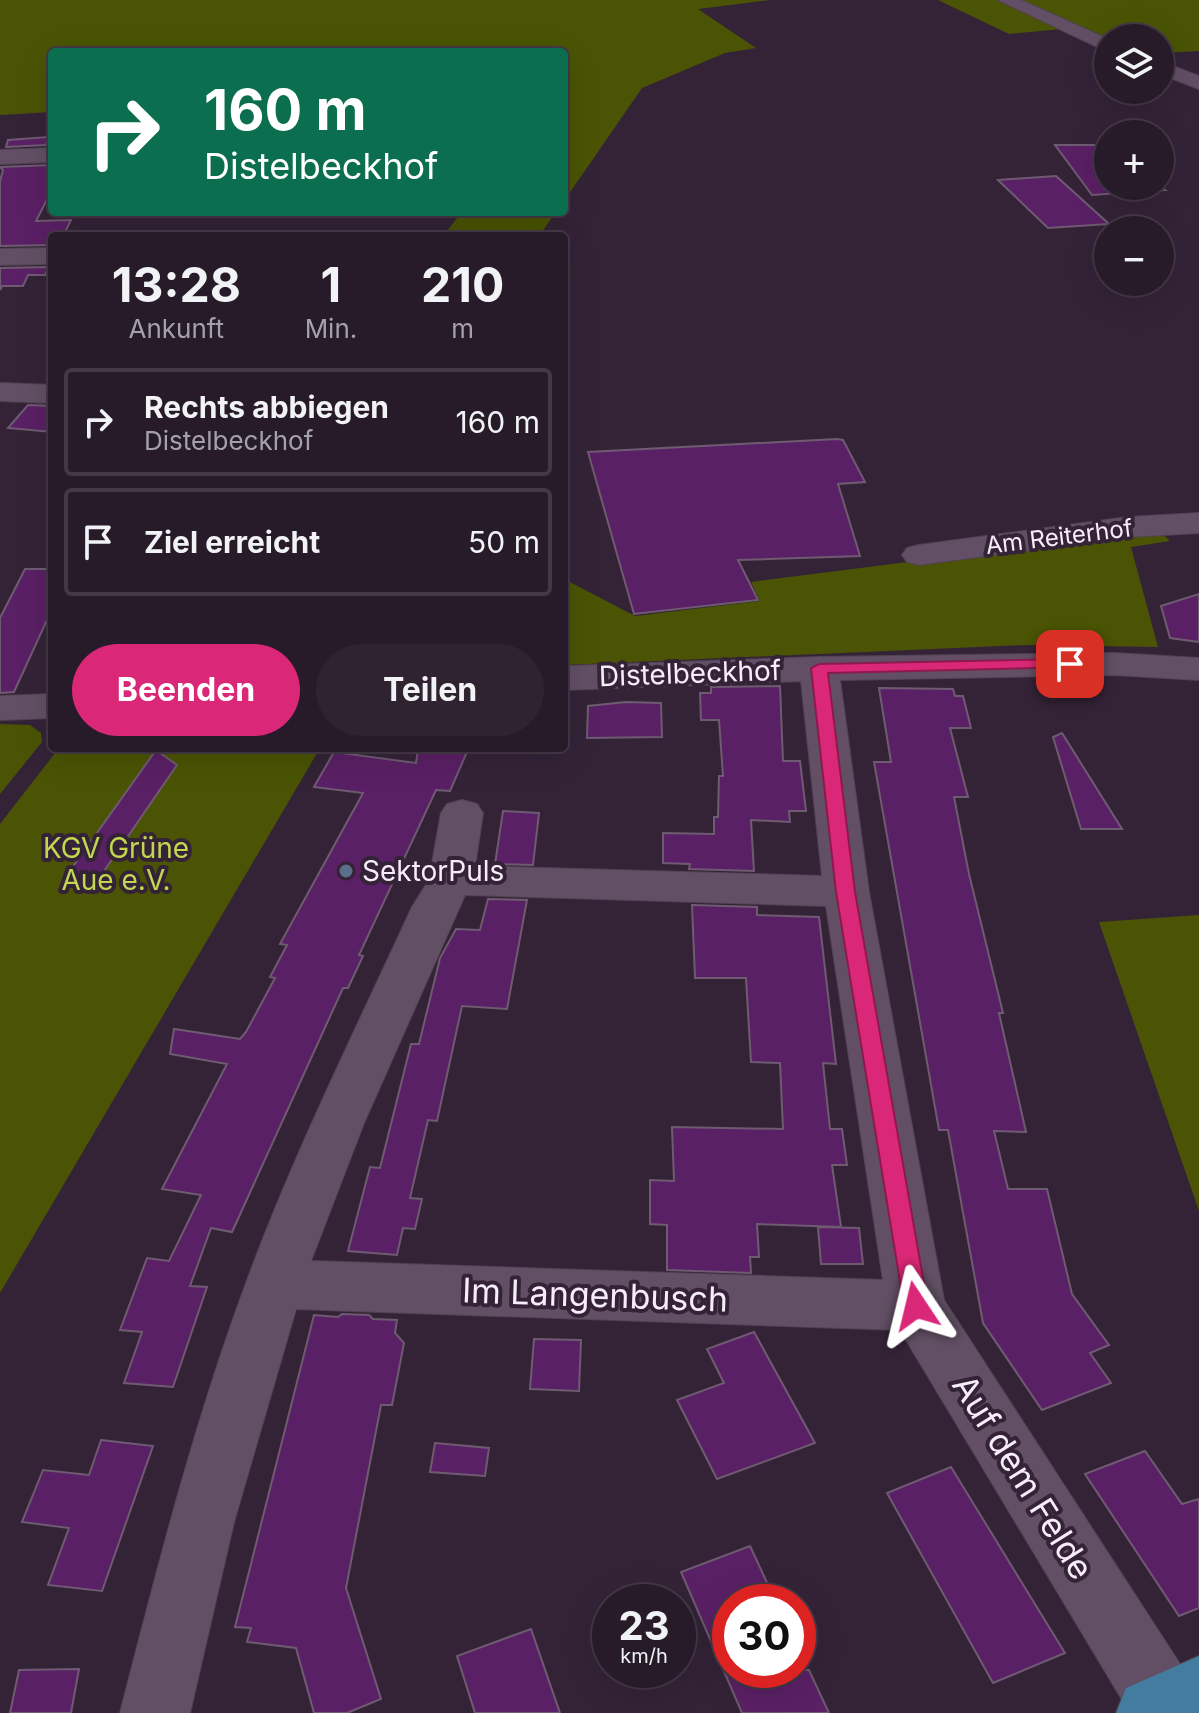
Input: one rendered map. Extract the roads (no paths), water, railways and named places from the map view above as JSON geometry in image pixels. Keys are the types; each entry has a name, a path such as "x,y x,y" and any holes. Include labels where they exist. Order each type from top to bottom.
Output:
{"street":[{"path":"1007,0 1094,40"},
{"path":"1174,73 1199,83"},
{"path":"0,157 48,155"},
{"path":"0,257 48,256"},
{"path":"0,392 48,394"},
{"name":"Am Reiterhof","path":"919,555 1128,527 1199,523"},
{"name":"Distelbeckhof","path":"568,678 819,668 1061,664 1199,669"},
{"name":"Auf dem Felde","path":"819,668 846,892 916,1306 1172,1703"},
{"path":"0,708 48,706"},
{"path":"155,1713 202,1522 274,1284 338,1123 435,907 451,880 462,813"},
{"path":"451,880 846,892"},
{"name":"Im Langenbusch","path":"274,1284 916,1306"}],"place":[{"name":"SektorPuls","path":"346,871"}],"park label":[{"name":"KGV Grüne Aue e.V.","path":"116,864"}]}
